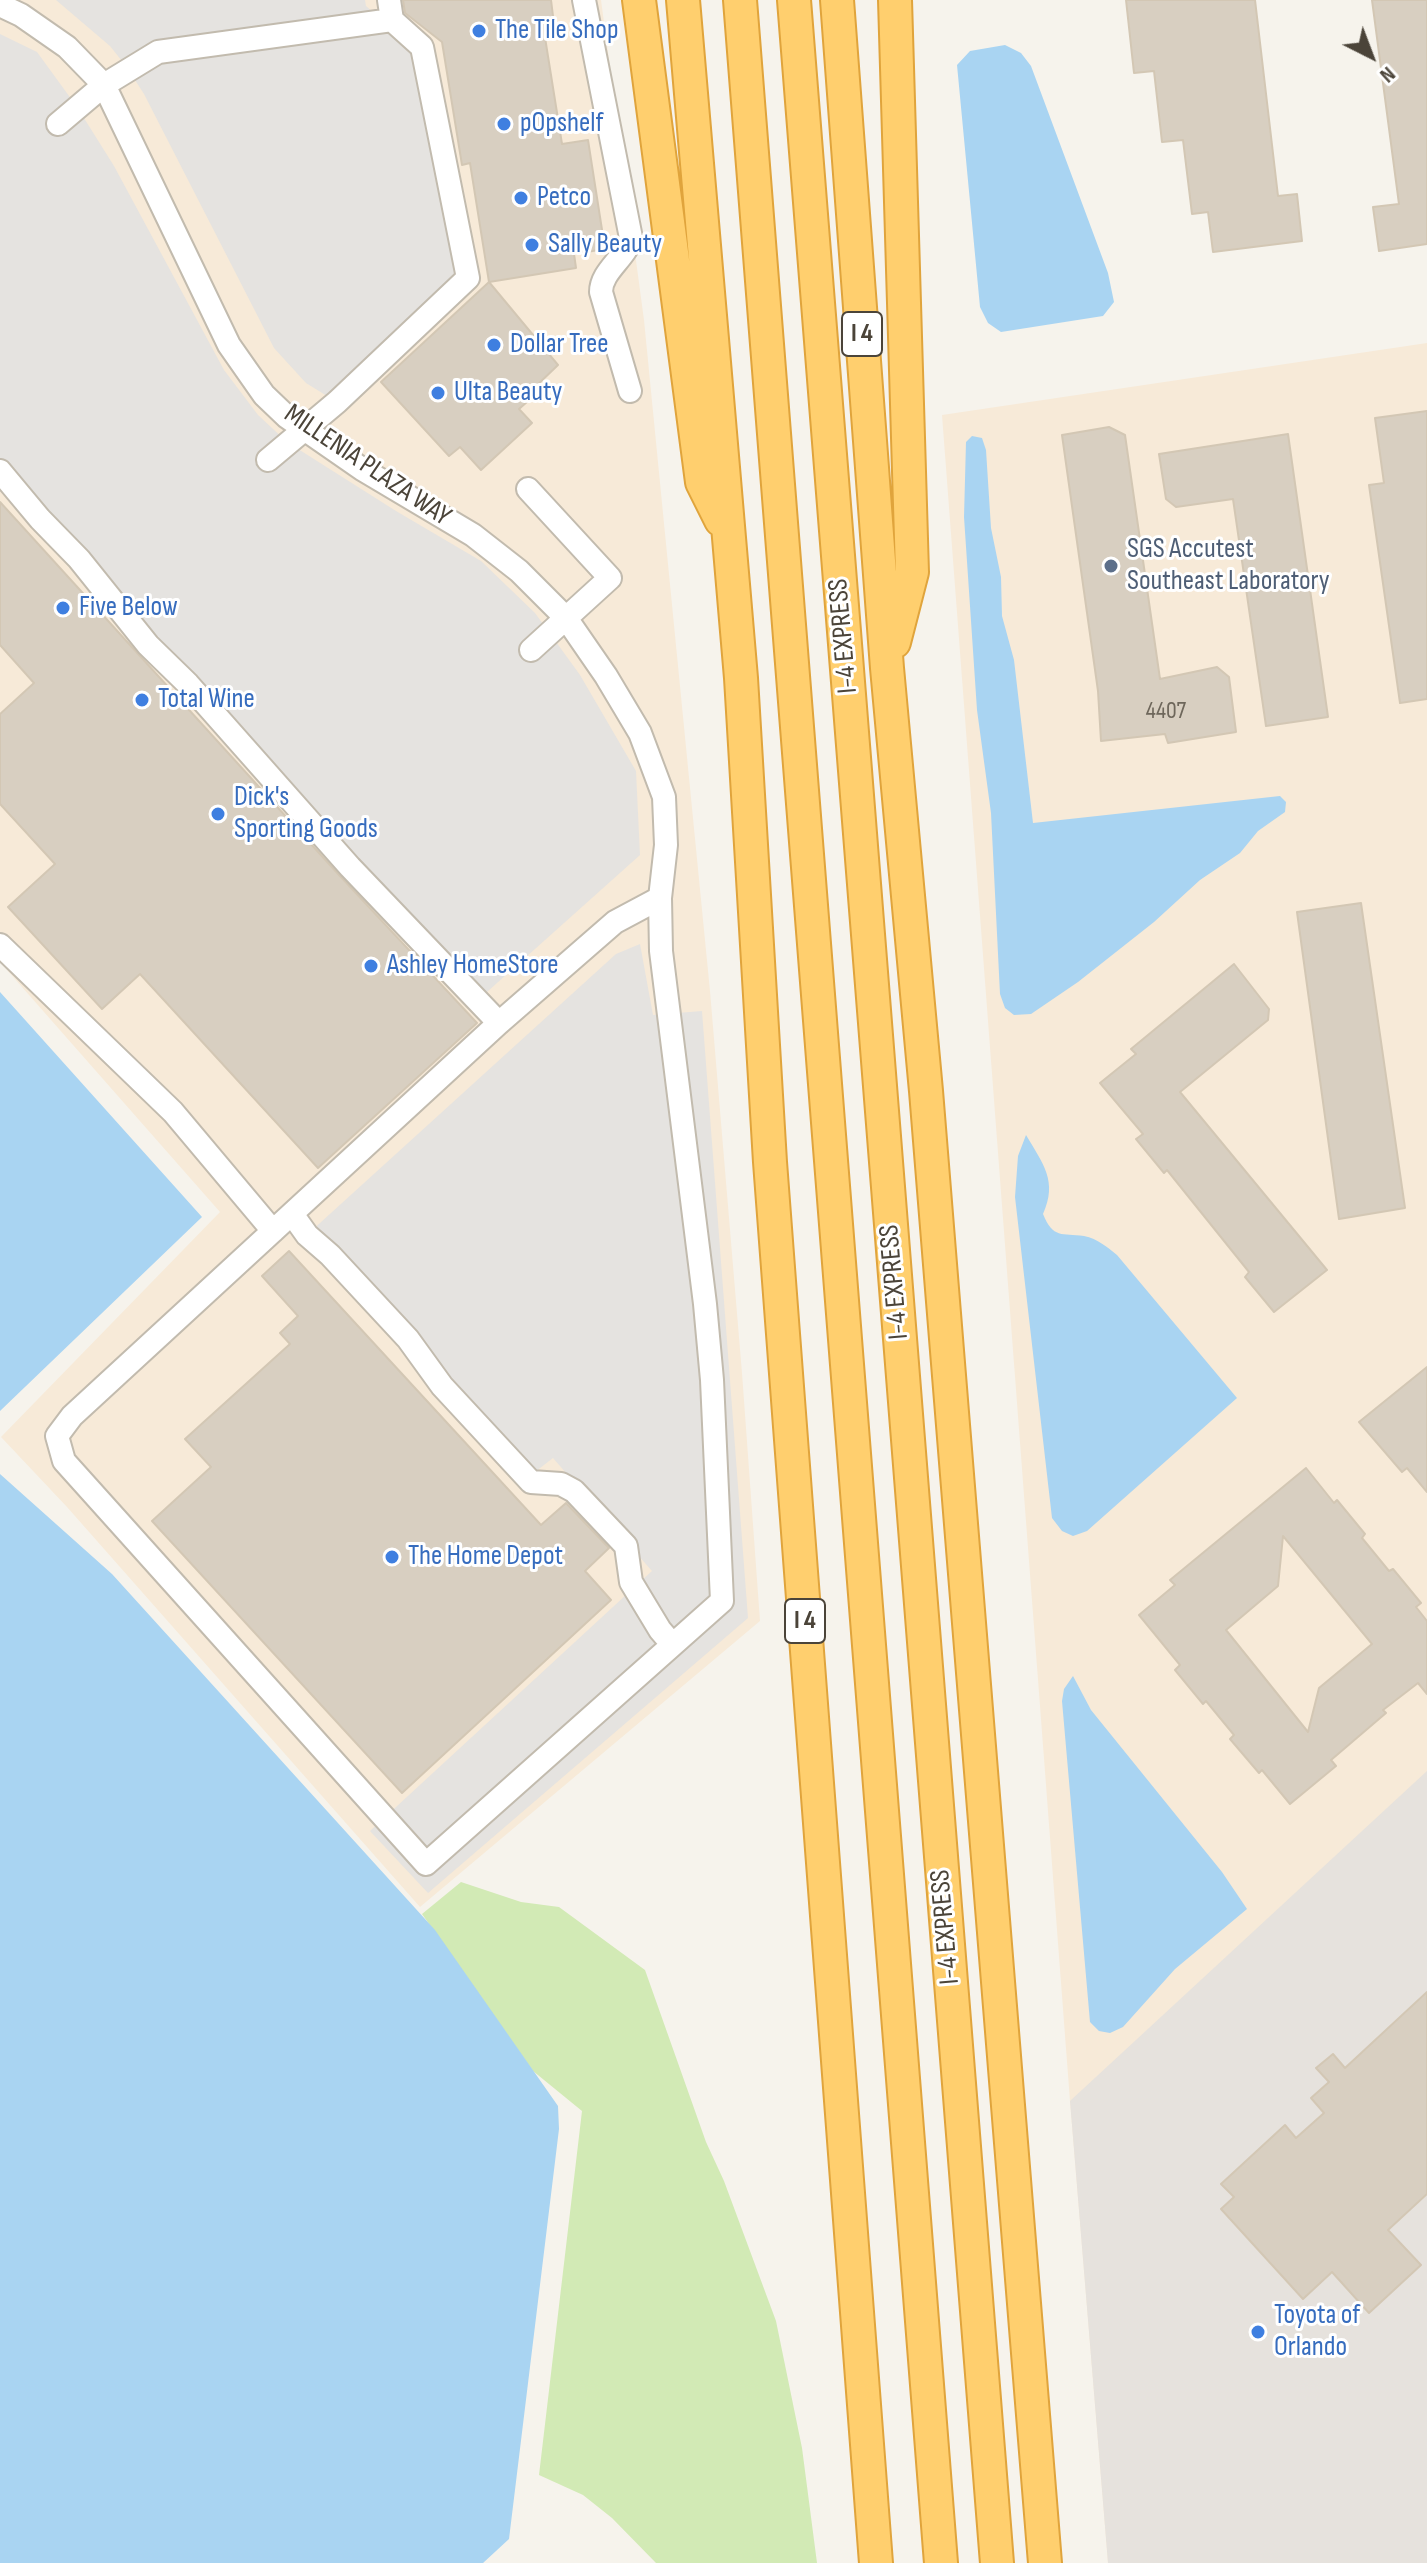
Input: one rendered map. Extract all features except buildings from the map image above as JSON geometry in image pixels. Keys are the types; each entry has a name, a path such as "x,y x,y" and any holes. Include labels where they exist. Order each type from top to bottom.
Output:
{"highway":[{"path":"639,0 702,482 730,540"},
{"name":"I 4","path":"683,0 741,678 770,1162 876,2563"},
{"name":"I-4 EXPRESS","path":"740,0 941,2563"},
{"name":"I-4 EXPRESS","path":"794,0 997,2563"},
{"name":"I 4","path":"837,0 887,668 926,1091 1045,2563"},
{"path":"887,668 912,572 895,0"}],"street":[{"path":"584,0 631,238 629,248 601,283 630,391"},
{"name":"MILLENIA PLAZA WAY","path":"0,5 21,15 67,47 104,85 229,345 264,395 287,417 362,469 473,535 519,571 566,618 640,733 664,797 666,845 660,898 661,951 712,1380 722,1601 672,1644"},
{"path":"58,124 104,85 158,52 391,10 422,47 468,278 337,402 268,460"},
{"path":"0,471 79,559 148,645 188,684 350,867 499,1023"},
{"path":"528,489 610,578 531,650"},
{"path":"292,1214 307,1235 330,1255 408,1339 442,1386 531,1482 561,1484 574,1491 626,1546 631,1582 672,1644 426,1864 64,1461 57,1436 72,1416 499,1023 615,922 660,898"},
{"path":"0,945 173,1112 273,1231"}],"shaded area":[{"path":"0,0 601,0 644,320 710,991 760,1621 420,1907 67,1507 1,1437 220,1212 0,962"},
{"path":"56,0 365,0 366,6 418,53 459,267 452,292 348,409 306,383 274,348 144,94 110,46"},
{"path":"0,34 37,52 77,107 114,166 224,370 258,415 287,442 481,561 535,613 580,675 636,771 640,855 478,1000 0,466"},
{"path":"1427,343 1427,2563 1108,2563 942,415"},
{"path":"640,944 653,1015 702,1011 748,1618 428,1893 370,1831 652,1571 553,1458 531,1475 309,1233 616,954"},
{"name":"Toyota of Orlando","path":"1427,1771 1427,2563 1108,2563 1070,2101"}],"green space":[{"path":"461,1882 521,1902 559,1907 645,1970 706,2142 724,2181 776,2321 802,2448 817,2563 656,2563 612,2518 583,2495 539,2475 582,2111 533,2071 422,1914"}],"water":[{"path":"1005,45 1021,53 1031,66 1108,273 1114,302 1103,316 1001,332 988,323 980,307 957,65 970,51"},
{"path":"972,436 982,438 986,450 991,528 1001,577 1002,616 1014,660 1033,823 1280,796 1286,802 1285,812 1258,831 1240,853 1200,880 1154,922 1078,982 1031,1014 1014,1015 1005,1008 1000,994 991,813 977,710 964,517 966,442"},
{"path":"0,992 202,1217 0,1411"},
{"path":"1026,1135 1049,1182 1043,1214 1051,1228 1059,1233 1094,1239 1117,1255 1237,1398 1087,1531 1073,1536 1062,1531 1052,1518 1015,1197 1018,1156"},
{"path":"0,1474 112,1574 435,1930 558,2106 559,2129 509,2539 483,2563 0,2563"},
{"path":"1073,1676 1091,1710 1222,1872 1247,1909 1175,1969 1123,2027 1110,2033 1099,2031 1090,2022 1062,1701 1064,1689"}],"place":[{"name":"The Tile Shop","path":"479,31"},
{"name":"pOpshelf","path":"504,124"},
{"name":"Petco","path":"521,198"},
{"name":"Sally Beauty","path":"532,245"},
{"name":"Dollar Tree","path":"494,345"},
{"name":"Ulta Beauty","path":"438,393"},
{"name":"SGS Accutest Southeast Laboratory","path":"1111,566"},
{"name":"Five Below","path":"63,608"},
{"name":"Total Wine","path":"142,700"},
{"name":"Dick's Sporting Goods","path":"218,814"},
{"name":"Ashley HomeStore","path":"371,966"},
{"name":"The Home Depot","path":"392,1557"},
{"name":"Toyota of Orlando","path":"1258,2332"}]}
